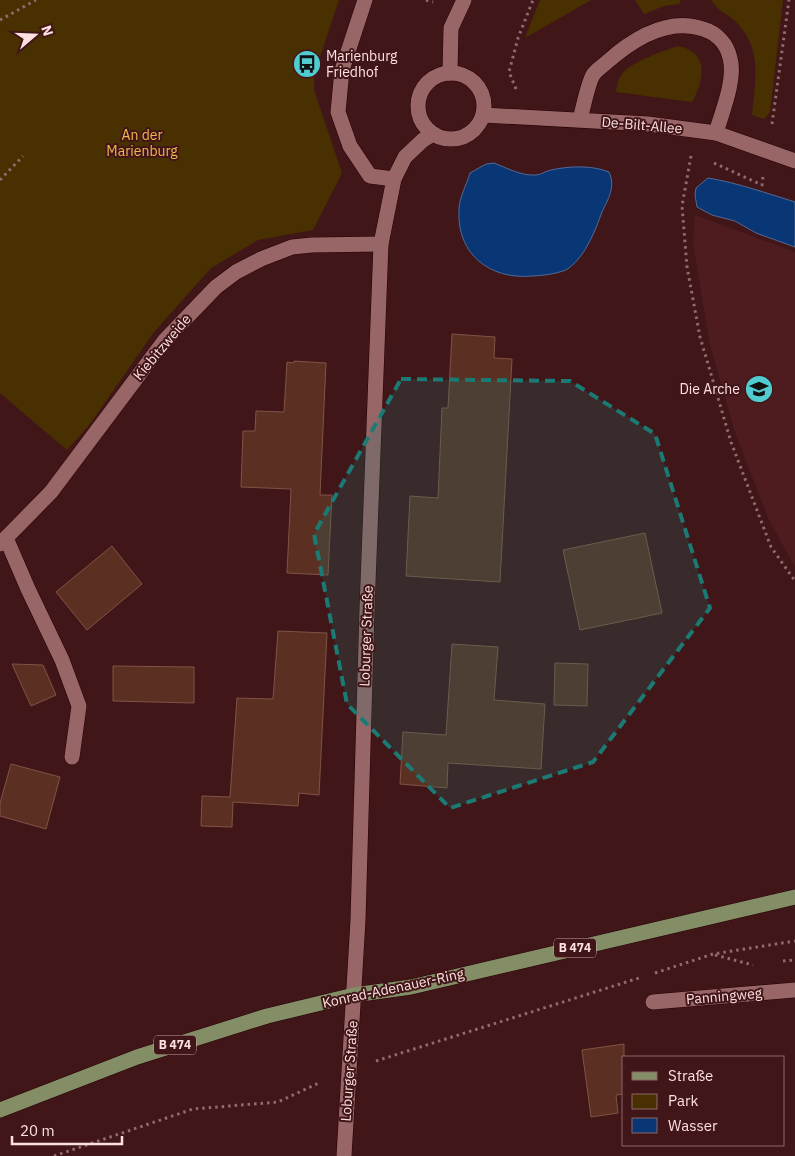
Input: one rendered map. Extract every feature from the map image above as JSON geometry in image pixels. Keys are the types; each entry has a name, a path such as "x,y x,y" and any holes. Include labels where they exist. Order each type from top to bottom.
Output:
{"main road":[{"name":"Konrad-Adenauer-Ring","path":"0,1110 137,1057 267,1016 354,995 411,987 795,897"}],"street":[{"path":"365,0 342,70 338,112 350,146 370,176 394,179"},
{"path":"450,73 452,28 464,0"},
{"path":"580,119 593,75 622,48 645,35 671,26 685,24 712,31 724,44 731,59 732,75 716,133"},
{"path":"460,74 477,85 482,94 483,114 479,124 472,132 463,137 443,138 433,134 426,127 418,108 423,88 430,80 440,75 460,74"},
{"name":"De-Bilt-Allee","path":"483,114 648,124 716,133 795,161"},
{"name":"Loburger Straße","path":"344,1156 358,910 381,244 394,179 405,157 423,140 433,134"},
{"name":"Kiebitzweide","path":"3,541 51,492 165,340 216,287 236,272 261,259 292,247 381,244"},
{"path":"3,541 62,660 79,706 72,757"},
{"name":"Panningweg","path":"653,1002 795,990"}],"path":[{"path":"0,20 36,0"},
{"path":"524,117 510,72 518,38 533,0"},
{"path":"709,161 762,185 789,0"},
{"path":"692,153 682,206 687,267 700,337 731,442 772,547 795,581"},
{"path":"0,180 23,156"},
{"path":"54,1156 193,1109 278,1102 348,1070 713,954 795,941"},
{"path":"713,954 756,966"},
{"path":"775,963 795,960"}],"highlighted area":[{"path":"401,379 570,381 655,434 710,608 593,762 450,808 347,704 314,534"}],"shaded area":[{"name":"Die Arche","path":"695,215 795,252 795,567 769,520 735,433 710,345 693,243"}],"green space":[{"name":"An der Marienburg","path":"0,0 339,0 314,75 314,90 342,173 313,230 258,240 211,268 154,332 90,424 67,450 0,393"},
{"path":"540,0 591,0 525,38"},
{"path":"635,0 681,0 679,4 664,6 644,14"},
{"path":"711,0 783,0 770,112 764,119 752,115 755,67 751,44 737,23 717,8"},
{"path":"678,46 688,49 695,54 702,68 700,84 692,102 616,92 620,78 626,70 648,57"}],"water":[{"path":"494,163 530,175 573,167 588,167 609,172 612,183 609,198 589,242 575,263 569,268 536,276 502,274 479,261 470,251 463,239 460,225 460,200 470,173 486,164"},
{"path":"708,178 741,185 795,202 795,247 756,233 735,221 712,215 697,207 696,188"}],"building":[{"path":"452,334 495,337 494,358 512,359 500,582 406,576 410,496 438,498 442,408 448,408"},
{"path":"294,361 326,363 320,495 332,495 328,575 287,573 291,489 241,487 243,431 255,431 256,411 284,412 287,362 294,363"},
{"path":"645,533 662,613 580,630 563,550"},
{"path":"112,546 142,584 87,630 56,592"},
{"path":"278,631 327,633 319,795 299,793 298,806 233,802 232,827 201,826 202,796 230,797 237,698 273,699"},
{"path":"452,644 498,647 494,700 545,704 541,769 448,763 447,788 400,784 403,732 446,735"},
{"path":"555,663 588,664 587,706 554,705"},
{"path":"12,664 43,665 56,695 31,706"},
{"path":"113,666 194,667 194,703 113,701"},
{"path":"11,764 60,777 46,829 0,816 0,803"},
{"path":"624,1044 624,1056 622,1056 622,1094 616,1095 618,1113 591,1117 582,1050"}],"place":[{"name":"Marienburg Friedhof","path":"307,64"},
{"name":"Die Arche","path":"759,389"}]}
